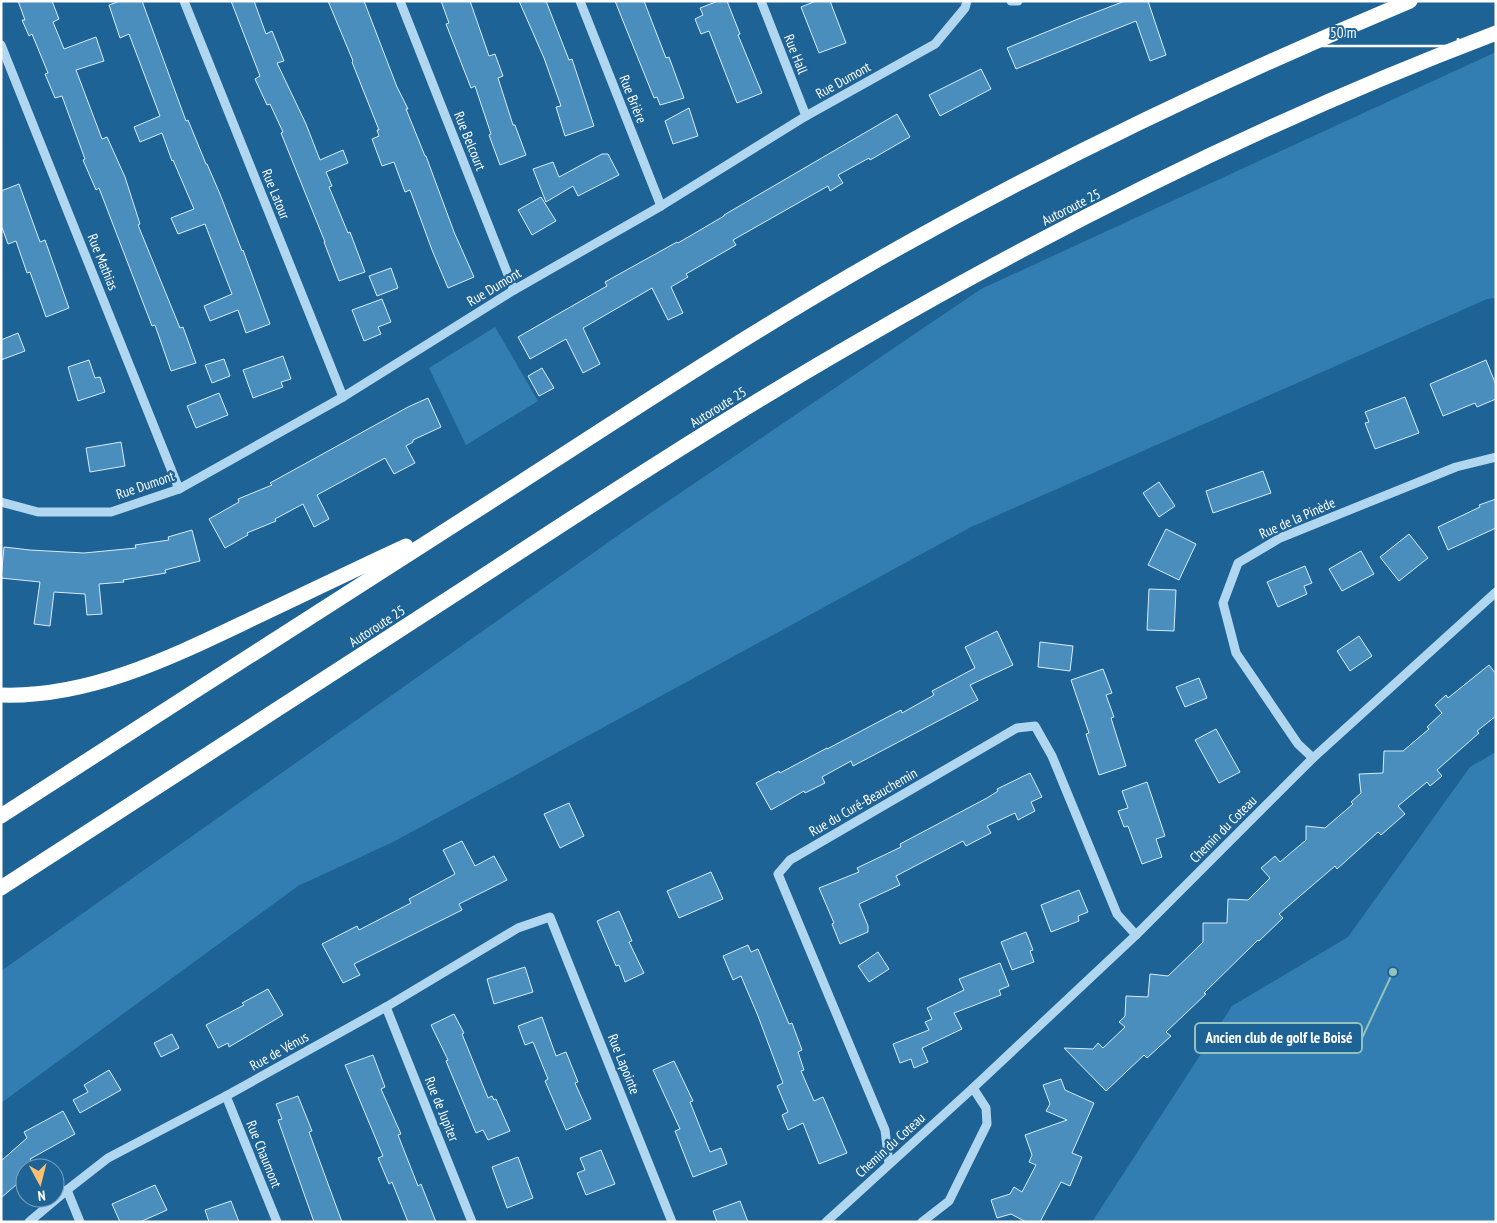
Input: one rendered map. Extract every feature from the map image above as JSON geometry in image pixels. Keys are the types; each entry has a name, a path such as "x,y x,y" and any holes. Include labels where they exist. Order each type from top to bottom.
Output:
{"highway":[{"path":"1,816 762,328 923,234 1143,121 1305,46 1410,1"},
{"name":"Autoroute 25","path":"1,888 593,504 864,338 1020,251 1183,169 1340,97 1496,33"},
{"path":"1,695 71,689 104,680 155,662 210,639 468,516"}],"street":[{"name":"Rue Latour","path":"184,1 343,397"},
{"name":"Rue Belcourt","path":"400,1 514,290"},
{"name":"Rue Brière","path":"580,1 661,206"},
{"name":"Rue Hall","path":"761,1 806,116"},
{"name":"Rue Dumont","path":"1,502 38,512 111,512 179,489 343,397 514,290 661,206 806,116 935,44 964,8 967,1"},
{"path":"1011,1 1018,1"},
{"name":"Rue Mathias","path":"1,45 179,489"},
{"name":"Rue de la Pinède","path":"1313,758 1298,744 1236,653 1223,603 1238,563 1280,538 1456,467 1496,457"},
{"name":"Chemin du Coteau","path":"826,1222 973,1088 1136,935 1313,758 1496,592"},
{"name":"Rue du Curé-Beauchemin","path":"889,1164 884,1130 778,874 790,860 1017,728 1035,726 1052,756 1116,914 1136,935"},
{"name":"Rue de Vénus","path":"29,1222 108,1158 226,1096 386,1007 518,928 550,918"},
{"name":"Rue Lapointe","path":"550,918 672,1222"},
{"name":"Rue de Jupiter","path":"386,1007 472,1222"},
{"path":"922,1222 949,1201 987,1124 986,1108 973,1088"},
{"name":"Rue Chaumont","path":"226,1096 277,1222"},
{"path":"67,1190 80,1222"}],"shaded area":[{"path":"1496,52 1496,298 1487,299 971,527 395,841 298,886 1,1103 1,971 630,527 981,289"},
{"path":"495,327 538,401 466,445 429,368"},
{"path":"1496,752 1496,1222 1092,1222 1232,1006 1348,937 1470,767"}],"building":[{"path":"18,1 52,1 59,19 53,22 64,49 96,37 104,61 76,70 102,139 107,137 125,177 140,224 138,225 180,328 183,327 196,363 171,371 155,325 152,326 99,188 96,190 83,160 85,159 62,96 55,98 45,74 48,73 32,34 29,36 22,20 25,20"},
{"path":"120,1 142,1 186,121 188,120 220,194 270,324 246,333 238,310 210,321 204,306 232,294 205,224 178,234 171,218 194,209 172,161 162,133 140,142 134,127 160,116 129,34 120,38 109,5"},
{"path":"231,1 254,1 266,34 272,31 284,61 277,63 306,124 320,160 343,150 348,163 326,172 332,186 329,187 348,233 350,232 365,272 339,281 281,133 283,132 270,104 267,105 255,79 260,76"},
{"path":"328,1 364,1 397,87 408,109 406,109 426,156 454,232 474,277 448,288 410,190 405,192 394,162 382,166 372,139 379,136 377,130 379,130"},
{"path":"441,1 470,1 489,56 495,54 503,76 498,78 513,125 515,125 526,155 500,165 475,86 471,88 446,24 449,23"},
{"path":"519,1 546,1 569,60 572,59 594,126 565,136 556,107 561,106 544,58"},
{"path":"615,1 644,1 666,58 669,57 684,98 660,105 657,97 654,98"},
{"path":"718,1 727,1 740,34 738,35 762,93 737,103 709,31 701,34 695,19 703,15 700,8"},
{"path":"816,1 830,1 846,43 819,53 801,7"},
{"path":"1125,1 1148,1 1166,55 1150,61 1136,21 1016,69 1007,48"},
{"path":"981,69 991,89 940,116 929,95"},
{"path":"689,108 698,136 673,144 665,121"},
{"path":"897,114 910,137 870,160 869,158 838,175 843,183 830,191 828,186 733,240 736,245 686,274 688,277 671,287 683,313 668,320 652,288 583,328 600,364 583,373 566,339 530,359 518,337 607,286 605,282 678,243"},
{"path":"602,154 608,154 619,175 578,196 573,186 546,202 533,169 553,162 559,177"},
{"path":"19,184 40,242 45,240 69,308 46,317 30,272 27,273 16,241 8,244 1,225 1,191"},
{"path":"541,197 556,221 532,235 518,210"},
{"path":"391,268 398,288 377,296 369,276"},
{"path":"382,299 391,322 378,327 381,334 364,341 352,310"},
{"path":"18,333 25,351 1,360 1,340"},
{"path":"283,356 291,379 281,382 283,387 253,398 243,370"},
{"path":"224,359 230,376 212,383 205,365"},
{"path":"89,360 95,378 100,377 105,392 78,401 68,367"},
{"path":"1486,360 1496,385 1496,399 1477,407 1475,403 1443,416 1430,384"},
{"path":"542,368 554,388 539,396 528,376"},
{"path":"219,393 228,415 196,428 187,406"},
{"path":"1405,397 1419,433 1375,449 1365,423 1369,422 1365,412"},
{"path":"428,398 441,427 413,440 413,442 406,446 415,463 394,474 385,458 317,495 329,519 314,527 303,504 275,519 276,521 247,533 248,535 225,548 209,519 239,502 238,499 272,485 270,483 408,407"},
{"path":"121,442 125,466 90,472 86,448"},
{"path":"1263,471 1271,493 1213,513 1206,491"},
{"path":"1159,482 1175,506 1159,517 1143,493"},
{"path":"1496,499 1496,528 1448,550 1438,527 1480,507 1479,505"},
{"path":"1166,529 1196,544 1179,580 1148,565"},
{"path":"192,530 200,561 165,570 166,573 123,580 124,582 99,584 102,614 87,615 85,594 54,592 50,626 34,624 40,582 1,578 4,547 84,553 136,548 135,545 169,540 168,537"},
{"path":"1409,534 1428,558 1399,581 1380,557"},
{"path":"1361,551 1374,574 1342,591 1329,569"},
{"path":"1305,566 1312,583 1304,586 1307,594 1278,607 1267,582"},
{"path":"1149,589 1176,590 1174,631 1147,630"},
{"path":"997,631 1013,665 970,685 978,700 853,766 851,761 822,777 825,783 805,793 804,791 771,810 756,783 779,771 780,773 901,710 902,713 934,695 932,691 975,668 965,647"},
{"path":"1359,636 1372,656 1350,671 1337,651"},
{"path":"1040,642 1073,646 1070,671 1038,667"},
{"path":"1489,665 1496,674 1496,716 1477,731 1479,733 1437,770 1442,776 1430,786 1427,782 1398,806 1405,814 1381,835 1378,832 1337,869 1335,866 1279,914 1283,918 1258,940 1166,1032 1171,1036 1147,1058 1144,1055 1106,1091 1064,1048 1093,1049 1098,1043 1103,1048 1125,1027 1119,1022 1125,1016 1126,996 1148,997 1150,974 1168,976 1193,952 1203,942 1203,923 1227,923 1228,899 1248,900 1270,878 1261,868 1275,856 1280,862 1306,840 1306,826 1325,828 1353,804 1351,802 1361,793 1359,774 1383,773 1384,751 1403,751 1429,729 1427,727 1442,713 1435,705 1446,695 1448,698"},
{"path":"1103,669 1112,693 1106,695 1114,717 1111,718 1126,766 1099,775 1086,734 1089,733 1071,680"},
{"path":"1199,678 1207,698 1185,707 1176,687"},
{"path":"1216,729 1240,772 1219,783 1195,740"},
{"path":"1030,773 1042,797 1031,802 1035,811 1018,820 1015,813 987,826 991,833 966,846 963,841 896,876 900,885 859,904 868,926 868,932 840,944 832,924 834,923 819,888 859,872 857,868 901,847 900,844 987,798 998,791 997,789"},
{"path":"1147,782 1165,836 1156,839 1162,857 1142,864 1128,826 1124,827 1118,811 1128,808 1122,791"},
{"path":"569,803 584,836 560,848 544,814"},
{"path":"462,841 475,866 494,856 507,880 459,904 462,910 354,964 360,975 343,983 322,944 357,926 359,930 411,903 409,899 455,874 443,850"},
{"path":"711,872 723,899 679,918 667,891"},
{"path":"1079,890 1088,912 1078,916 1079,921 1051,932 1041,905"},
{"path":"619,911 632,941 629,942 644,973 625,982 619,965 616,966 597,921"},
{"path":"1026,932 1033,950 1030,951 1034,962 1012,970 1001,942"},
{"path":"748,945 751,952 758,949 789,1024 792,1023 802,1050 798,1052 804,1070 801,1071 814,1101 823,1097 847,1153 819,1164 803,1123 788,1130 782,1115 788,1112 777,1086 783,1083 758,1016 741,976 733,980 723,956"},
{"path":"878,952 889,969 869,982 858,966"},
{"path":"1000,963 1009,986 999,990 1001,995 954,1013 962,1029 922,1048 928,1062 914,1068 911,1059 900,1063 893,1044 929,1030 925,1022 932,1019 927,1008 964,990 959,979"},
{"path":"525,967 533,992 494,1004 487,979"},
{"path":"268,989 283,1015 229,1047 228,1043 218,1048 206,1025 244,1005 242,1003"},
{"path":"454,1014 464,1033 462,1034 488,1098 492,1096 494,1100 496,1099 510,1131 488,1140 483,1130 476,1133 446,1061 448,1060 431,1025"},
{"path":"542,1017 556,1056 566,1052 578,1082 575,1083 591,1119 566,1130 545,1081 548,1079 533,1042 525,1045 518,1026"},
{"path":"172,1034 179,1048 161,1057 154,1043"},
{"path":"373,1055 385,1087 381,1089 401,1134 398,1135 418,1186 421,1184 436,1222 408,1222 392,1182 389,1184 378,1158 383,1156 345,1065"},
{"path":"674,1061 693,1101 690,1102 710,1152 721,1148 727,1164 693,1177 675,1131 680,1129 653,1070"},
{"path":"109,1070 121,1090 80,1113 73,1100 88,1092 84,1085"},
{"path":"1061,1079 1065,1090 1094,1103 1072,1153 1082,1157 1070,1186 1061,1182 1040,1222 1026,1222 1011,1214 997,1218 991,1200 1010,1194 1014,1187 1022,1192 1036,1165 1029,1162 1032,1155 1025,1135 1067,1120 1046,1111 1050,1104 1043,1085"},
{"path":"298,1096 312,1131 309,1132 342,1222 314,1222 278,1120 282,1119 276,1104"},
{"path":"63,1111 75,1134 32,1158 15,1158 15,1186 1,1198 1,1161 27,1138 24,1132"},
{"path":"601,1150 615,1184 586,1195 577,1173 585,1170 580,1158"},
{"path":"518,1157 533,1198 507,1208 492,1167"},
{"path":"155,1185 167,1210 140,1222 120,1222 112,1204"},
{"path":"231,1201 239,1222 209,1222 205,1210"},
{"path":"740,1201 748,1222 717,1222 713,1211"}],"place":[{"name":"Ancien club de golf le Boisé","path":"1393,972"}]}
